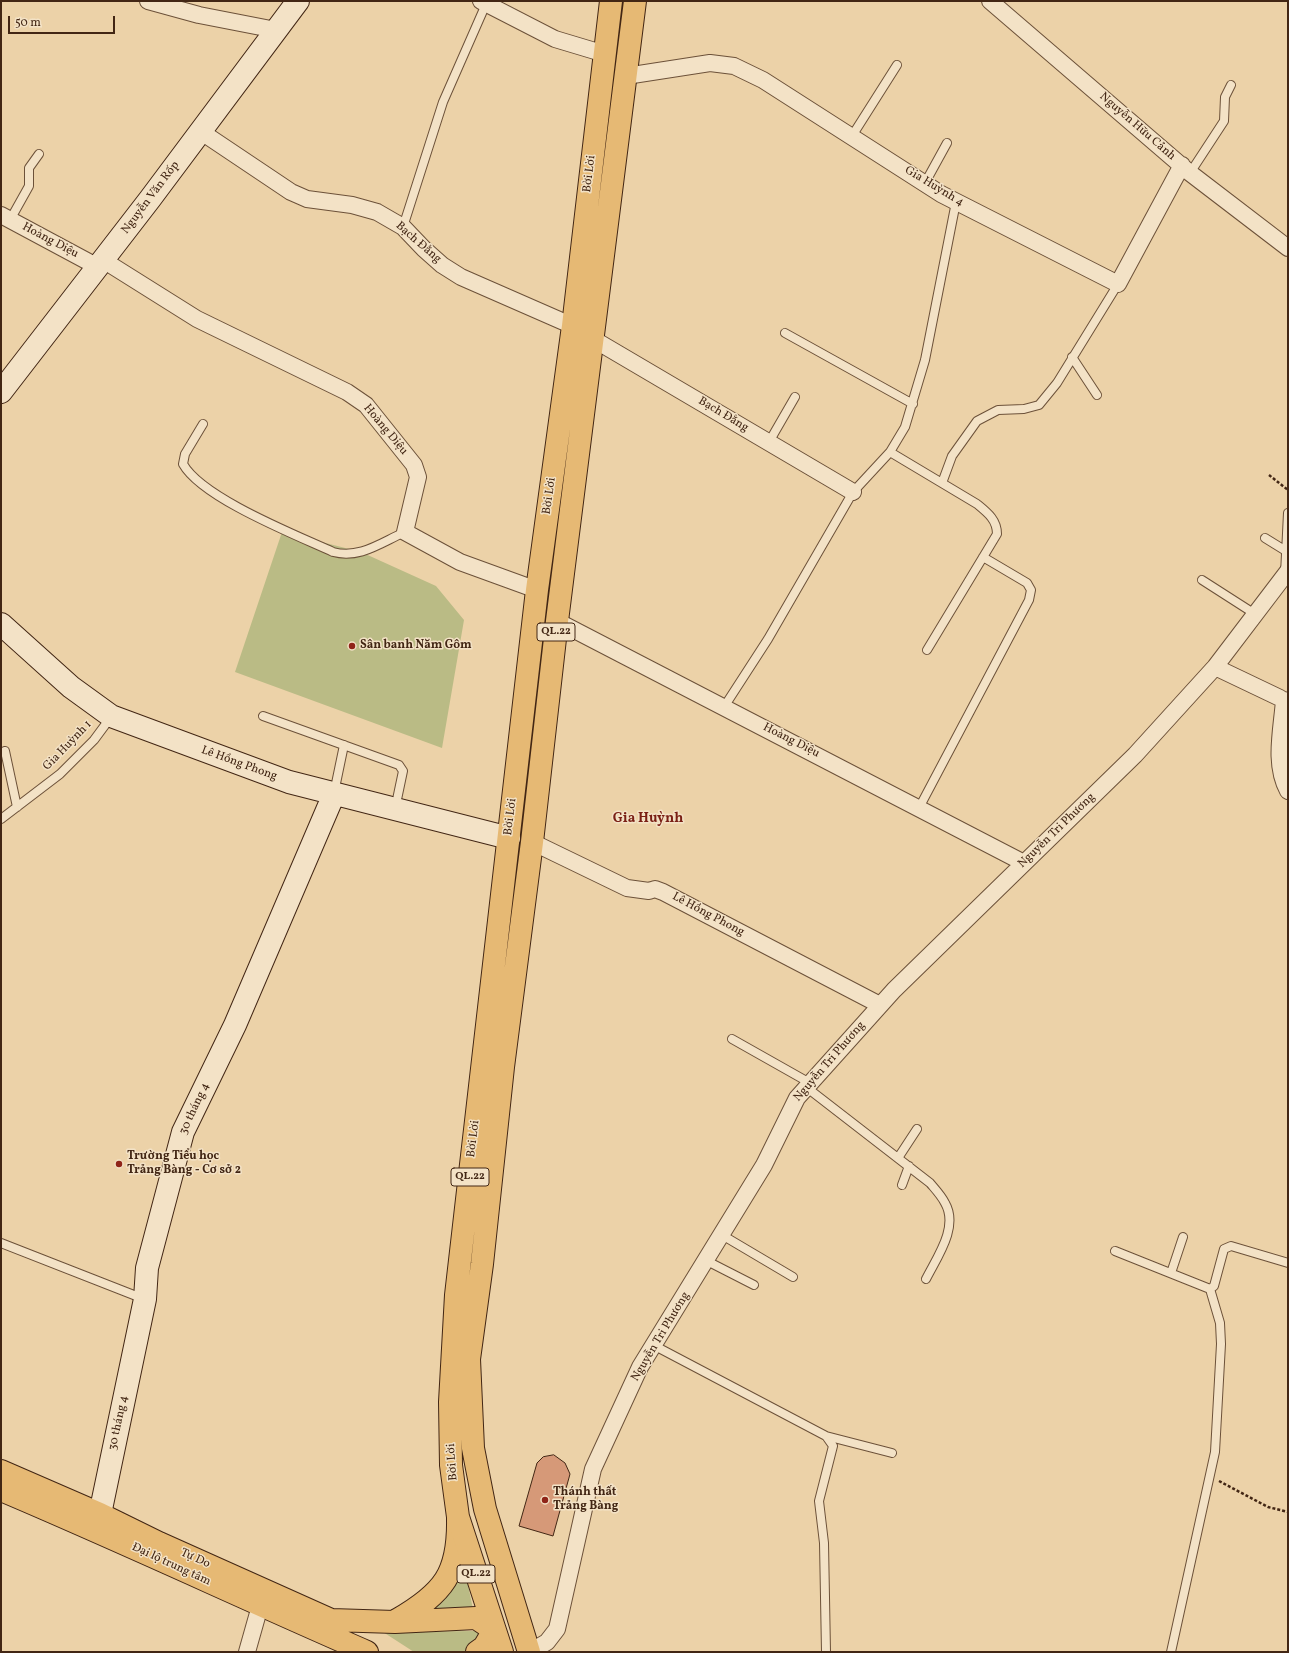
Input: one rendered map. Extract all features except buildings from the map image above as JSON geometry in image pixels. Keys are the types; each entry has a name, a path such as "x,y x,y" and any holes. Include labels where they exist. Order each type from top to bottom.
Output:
{"main road":[{"name":"Bời Lời","path":"494,1630 458,1517 451,1465 450,1402 456,1295 537,590 573,326 611,1"},
{"name":"Bời Lời","path":"520,1624 485,1509 473,1448 469,1359 482,1264 503,1066 532,842 557,621 635,1"},
{"path":"509,838 532,842"},
{"name":"Tự Do","path":"1,1471 97,1521 159,1543 264,1598 331,1620 395,1622 476,1618 494,1630"},
{"path":"1,1490 97,1521"},
{"path":"395,1622 422,1606 448,1577 455,1560 458,1540 458,1517"},
{"path":"264,1598 341,1641 367,1652"},
{"path":"477,1652 484,1647 494,1630 520,1624"},
{"name":"QL.22","path":"520,1624 530,1652"},
{"name":"QL.22","path":"494,1630 502,1652"}],"street":[{"path":"148,1 199,15 276,30"},
{"name":"Nguyễn Văn Rốp","path":"1,392 100,264 298,1"},
{"name":"Nguyễn Hữu Cảnh","path":"990,1 1186,169 1288,248"},
{"path":"484,2 555,39 605,54"},
{"name":"Gia Huỳnh 4","path":"626,76 710,62 734,66 764,80 956,202 1118,284"},
{"name":"Bạch Đằng","path":"200,131 291,192 307,199 352,205 377,212 403,227 442,265 461,277 573,326"},
{"path":"1118,284 1186,169"},
{"name":"Hoàng Diệu","path":"6,217 100,264 197,319 348,392 366,405 414,465 418,477 404,532"},
{"name":"Bạch Đằng","path":"593,339 853,492"},
{"path":"404,532 460,562 537,590"},
{"name":"Nguyễn Tri Phương","path":"530,1652 547,1642 557,1628 593,1469 640,1367 655,1346 764,1165 797,1098 880,1005 1135,755 1214,667 1286,573"},
{"name":"Hoàng Diệu","path":"557,621 1024,863"},
{"name":"Lê Hồng Phong","path":"1,624 71,687 112,716 289,782 394,810 509,838"},
{"path":"1214,667 1281,699 1281,774 1288,791"},
{"name":"30 tháng 4","path":"97,1521 145,1299 147,1268 183,1132 235,1025 334,794"},
{"name":"Lê Hồng Phong","path":"532,842 627,888 649,891 655,889 663,892 880,1005"},
{"path":"247,1652 264,1598"}],"lane":[{"path":"403,227 443,102 484,2"},
{"path":"852,136 897,66"},
{"path":"1186,169 1224,121 1225,97 1231,85"},
{"path":"925,183 947,143"},
{"path":"6,217 29,186 29,168 39,154"},
{"path":"724,707 768,639 853,492 890,452 905,427 925,360 956,202"},
{"path":"942,483 952,456 977,421 998,410 1024,409 1039,405 1057,383 1118,284"},
{"path":"785,333 912,404"},
{"path":"1072,357 1097,395"},
{"path":"769,442 795,397"},
{"path":"203,424 185,454 183,464 188,474 227,502 332,552 344,555 357,554 404,532"},
{"path":"890,452 977,504 989,514 997,525 997,534 927,650"},
{"path":"1286,573 1288,513"},
{"path":"1265,538 1286,551"},
{"path":"919,808 1029,600 1031,590 1027,583 983,557"},
{"path":"1202,580 1255,614"},
{"name":"Gia Huỳnh 1","path":"1,819 60,774 94,740 112,716"},
{"path":"263,716 399,765 403,771 394,810"},
{"path":"334,794 344,745"},
{"path":"5,751 16,807"},
{"path":"732,1039 808,1085 930,1183 945,1202 949,1214 948,1236 926,1278"},
{"path":"898,1158 917,1129"},
{"path":"902,1186 909,1166"},
{"path":"722,1235 793,1277"},
{"path":"1171,1273 1184,1237"},
{"path":"1,1243 145,1299"},
{"path":"1210,1289 1214,1286 1224,1249 1231,1246 1288,1263"},
{"path":"1115,1251 1210,1289"},
{"path":"707,1261 754,1285"},
{"path":"1171,1652 1210,1476 1217,1432 1221,1344 1220,1324 1210,1289"},
{"path":"655,1346 826,1436 892,1453"},
{"path":"826,1436 833,1446 819,1501 824,1543 826,1652"}],"path":[{"path":"1269,475 1288,490"},
{"path":"1210,1476 1268,1507 1288,1512"}],"green space":[{"name":"Sân banh Năm Gôm","path":"282,532 361,552 436,586 464,620 442,748 235,672"},
{"path":"464,1566 473,1609 427,1613"},
{"path":"474,1631 481,1634 477,1644 466,1652 414,1652 383,1632"}],"place":[{"name":"Sân banh Năm Gôm","path":"352,646"},
{"name":"Trường Tiểu học Trảng Bàng - Cơ sở 2","path":"119,1164"},
{"name":"Thánh thất Trảng Bàng","path":"545,1500"}],"district":[{"name":"Gia Huỳnh","path":"648,819"}]}
